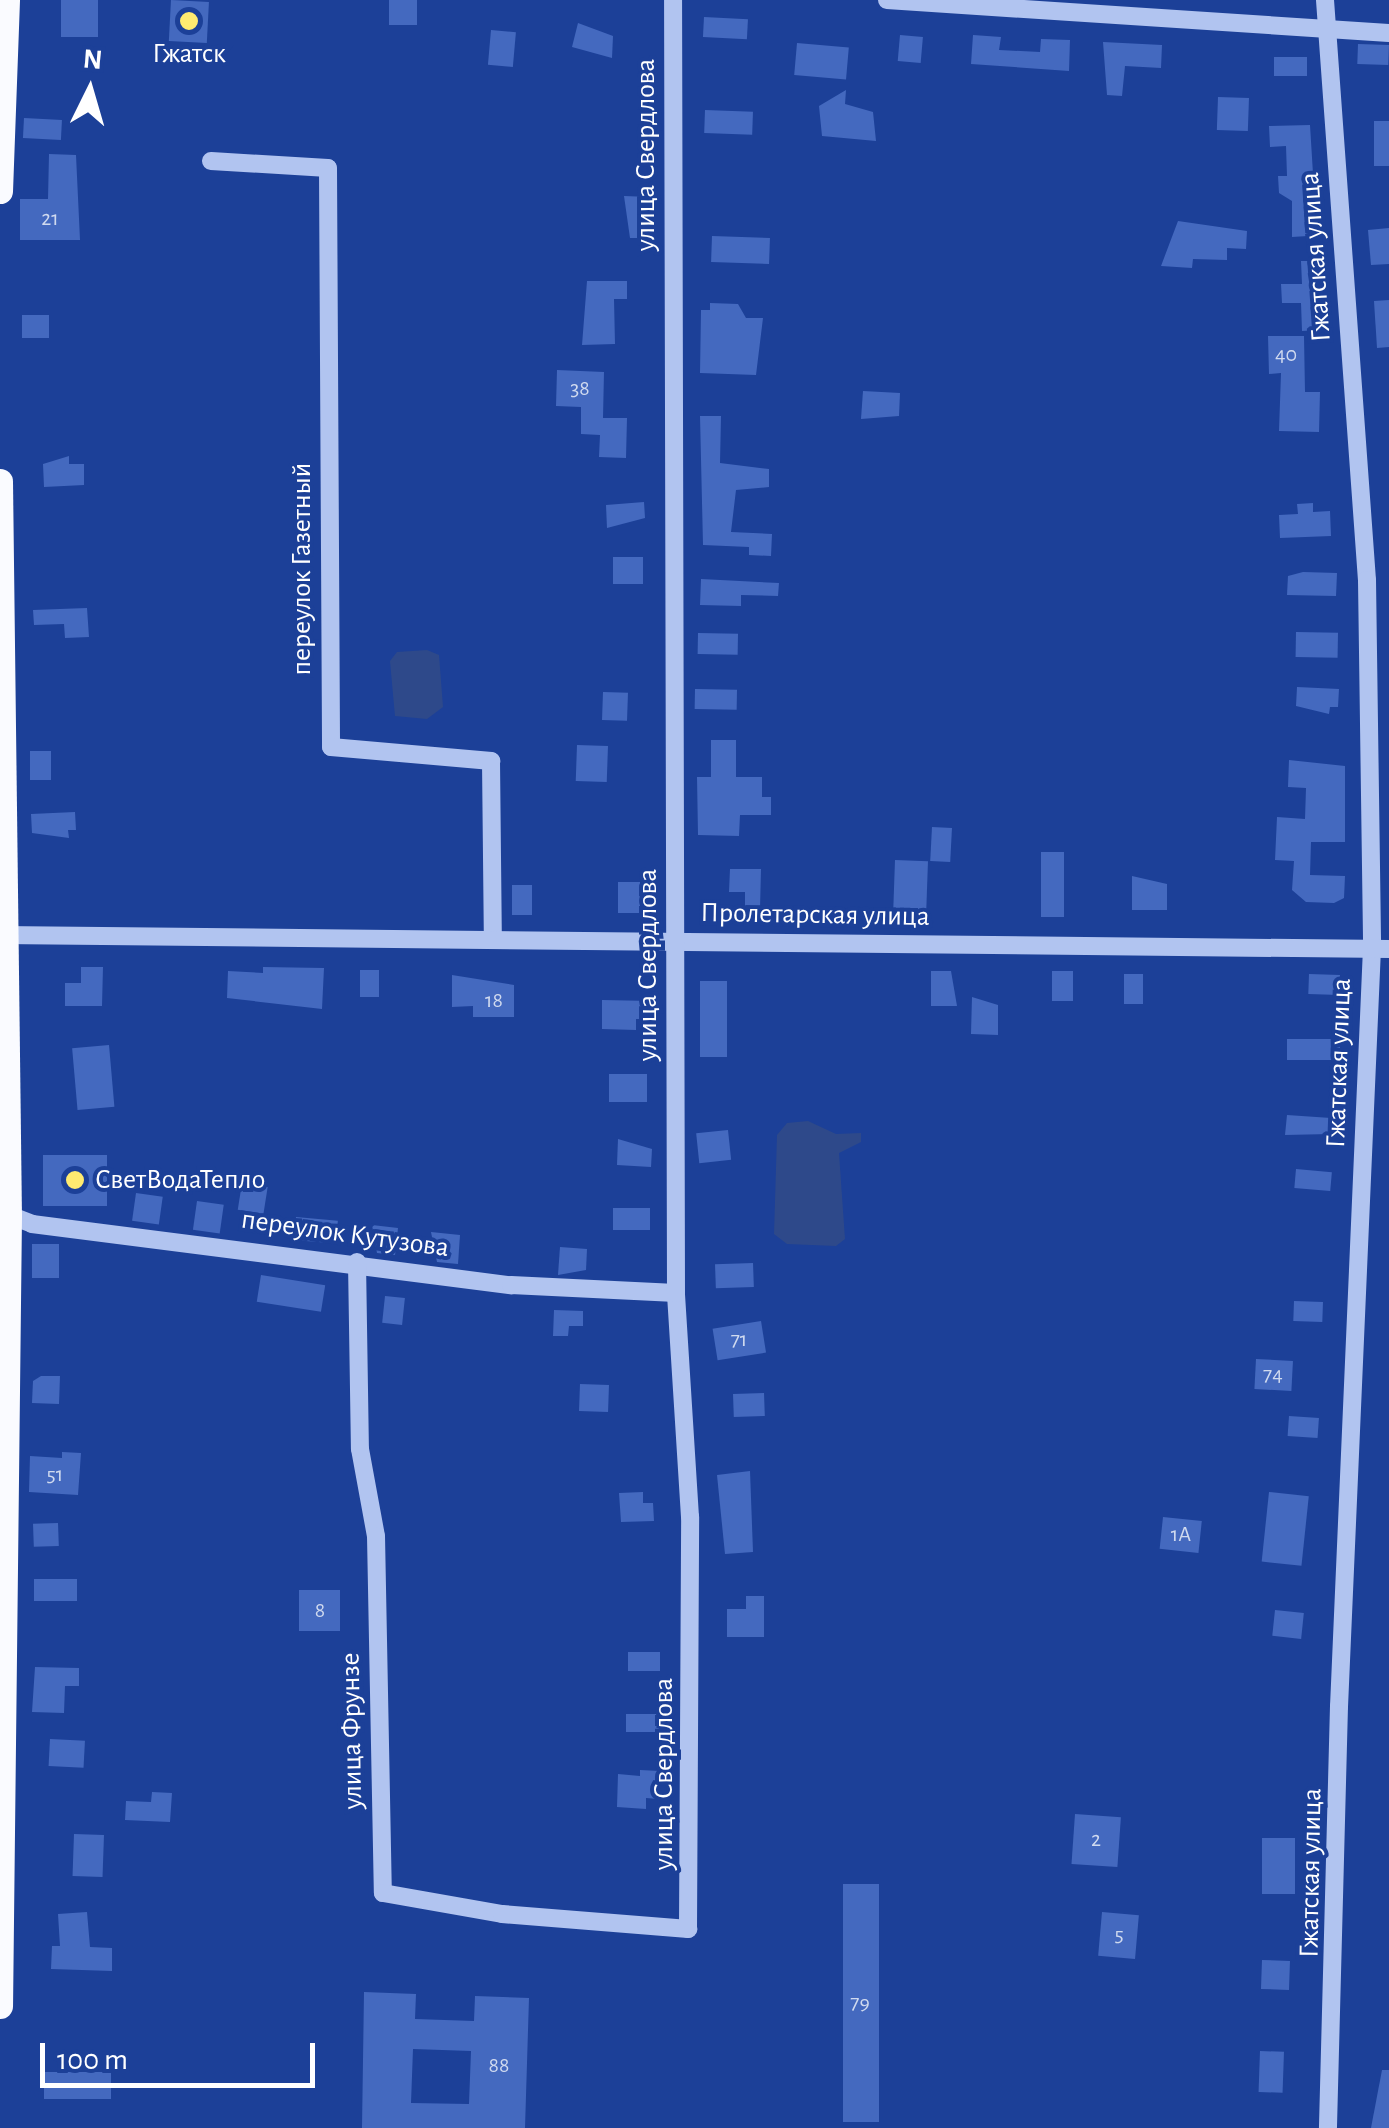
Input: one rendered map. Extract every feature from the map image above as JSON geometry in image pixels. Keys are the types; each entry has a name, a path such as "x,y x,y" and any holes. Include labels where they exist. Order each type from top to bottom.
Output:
{"main road":[{"path":"0,191 6,0"},
{"path":"0,482 9,1215 0,2006"}],"street":[{"name":"улица Свердлова","path":"673,0 676,1293 690,1517 688,1928"},
{"path":"888,0 1389,33"},
{"name":"Гжатская улица","path":"1325,0 1366,580 1380,948 1338,1706 1328,2128"},
{"name":"переулок Газетный","path":"211,161 328,168 330,747 491,761 494,940"},
{"name":"Пролетарская улица","path":"4,935 1380,948"},
{"name":"переулок Кутузова","path":"9,1215 32,1224 357,1262 511,1285 676,1293"},
{"name":"улица Фрунзе","path":"357,1262 360,1449 376,1536 382,1893 502,1914 688,1928"}],"water":[{"path":"427,650 439,655 443,707 427,719 395,716 390,661 397,652"},
{"path":"808,1121 836,1134 861,1133 861,1142 839,1153 845,1239 836,1246 787,1244 774,1234 777,1135 787,1123"}],"building":[{"path":"61,0 98,0 98,37 61,37"},
{"name":"Гжатск","path":"171,0 209,2 207,43 169,41"},
{"path":"389,0 417,0 417,25 389,25"},
{"path":"704,17 748,19 747,39 703,37"},
{"path":"578,23 613,36 612,58 572,47"},
{"path":"491,30 516,32 513,67 488,65"},
{"path":"900,35 923,37 921,63 898,61"},
{"path":"973,35 1001,37 999,50 1040,52 1041,39 1070,40 1069,71 971,64"},
{"path":"1103,42 1162,45 1161,68 1125,66 1122,96 1107,95"},
{"path":"797,43 849,48 846,79 794,75"},
{"path":"1358,44 1389,45 1388,65 1357,64"},
{"path":"1274,57 1307,57 1307,76 1274,76"},
{"path":"846,90 845,104 873,112 876,141 822,136 819,106"},
{"path":"1218,97 1249,98 1248,131 1217,130"},
{"path":"705,110 753,112 752,135 704,133"},
{"path":"24,118 62,120 61,140 23,138"},
{"path":"1374,121 1389,121 1389,166 1374,166"},
{"path":"1310,125 1314,190 1306,191 1308,236 1292,237 1292,201 1279,193 1278,176 1287,176 1286,146 1270,147 1269,126"},
{"path":"49,154 76,155 80,240 20,240 20,199 48,199"},
{"path":"624,196 650,197 649,238 630,238"},
{"path":"1178,221 1247,231 1246,249 1227,248 1227,260 1193,259 1192,268 1161,266"},
{"path":"1389,228 1389,264 1371,265 1368,230"},
{"path":"712,236 770,238 769,264 711,262"},
{"path":"1301,261 1315,261 1318,330 1302,331 1301,303 1282,303 1281,284 1302,284"},
{"path":"587,281 627,281 627,299 614,299 615,344 582,345"},
{"path":"1389,300 1389,347 1377,348 1374,301"},
{"path":"710,303 738,304 746,318 763,318 756,375 700,373 701,310 710,310"},
{"path":"22,315 49,315 49,338 22,338"},
{"path":"1268,336 1304,336 1305,392 1320,392 1319,432 1279,431 1281,373 1269,374"},
{"path":"557,370 604,372 603,418 627,418 626,458 599,457 600,435 581,434 581,407 556,406"},
{"path":"863,391 900,393 899,416 861,419"},
{"path":"700,416 721,416 720,463 769,469 769,487 736,490 731,532 772,534 771,556 749,555 749,547 703,545"},
{"path":"69,456 69,464 84,464 84,485 44,487 43,464"},
{"path":"644,502 645,518 607,528 606,505"},
{"path":"1313,503 1313,512 1330,511 1331,536 1280,538 1279,515 1298,514 1297,504"},
{"path":"613,557 643,557 643,584 613,584"},
{"path":"1303,572 1337,573 1336,596 1287,595 1288,576"},
{"path":"701,579 779,583 778,596 741,595 741,606 700,605"},
{"path":"87,608 89,637 65,638 64,624 34,625 33,610"},
{"path":"1296,632 1338,633 1338,658 1296,657"},
{"path":"698,633 738,634 738,655 698,654"},
{"path":"1297,687 1339,689 1338,707 1330,707 1329,714 1296,706"},
{"path":"695,689 737,690 737,710 695,709"},
{"path":"603,692 628,693 627,721 602,720"},
{"path":"711,740 736,740 736,777 762,777 762,797 771,797 771,815 740,815 739,836 698,835 697,777 711,777"},
{"path":"577,745 608,746 607,782 576,781"},
{"path":"30,751 51,751 51,780 30,780"},
{"path":"1289,760 1345,766 1345,842 1311,842 1310,875 1345,876 1344,898 1334,903 1306,902 1292,890 1294,861 1275,860 1277,817 1305,819 1306,788 1288,787"},
{"path":"75,812 76,830 68,830 69,838 32,833 31,814"},
{"path":"932,827 952,828 950,862 930,861"},
{"path":"1041,852 1064,852 1064,917 1041,917"},
{"path":"895,860 928,861 926,920 893,919"},
{"path":"730,869 761,869 760,909 745,909 745,892 729,892"},
{"path":"1132,876 1167,884 1167,910 1132,910"},
{"path":"618,882 640,882 640,913 618,913"},
{"path":"512,885 532,885 532,915 512,915"},
{"path":"81,967 103,967 102,1006 65,1006 65,983 81,983"},
{"path":"263,967 324,968 322,1009 227,998 228,971 263,973"},
{"path":"360,970 379,970 379,997 360,997"},
{"path":"931,971 951,971 957,1006 931,1006"},
{"path":"1052,971 1073,971 1073,1001 1052,1001"},
{"path":"1124,974 1143,974 1143,1004 1124,1004"},
{"path":"1309,974 1340,975 1339,995 1308,994"},
{"path":"452,975 514,985 514,1017 473,1017 473,1006 452,1007"},
{"path":"700,981 727,981 727,1057 700,1057"},
{"path":"972,997 998,1005 998,1035 971,1034"},
{"path":"602,1000 652,1001 651,1019 636,1019 636,1030 602,1029"},
{"path":"1287,1039 1340,1039 1340,1060 1287,1060"},
{"path":"109,1045 114,1107 78,1110 72,1048"},
{"path":"609,1074 647,1074 647,1102 609,1102"},
{"path":"1287,1115 1331,1118 1330,1134 1285,1135"},
{"path":"728,1130 731,1160 699,1163 696,1133"},
{"path":"618,1139 652,1149 651,1167 617,1165"},
{"name":"СветВодаТепло","path":"43,1155 107,1155 107,1206 43,1206"},
{"path":"1296,1169 1332,1172 1330,1191 1294,1188"},
{"path":"242,1183 268,1187 263,1214 238,1210"},
{"path":"136,1193 163,1197 159,1224 132,1221"},
{"path":"197,1201 224,1205 220,1233 193,1230"},
{"path":"613,1208 650,1208 650,1230 613,1230"},
{"path":"296,1217 338,1221 336,1244 294,1240"},
{"path":"372,1225 398,1228 395,1255 377,1253"},
{"path":"431,1232 460,1235 458,1264 437,1262"},
{"path":"32,1244 59,1244 59,1278 32,1278"},
{"path":"560,1247 587,1249 586,1270 558,1275"},
{"path":"753,1263 754,1287 716,1288 715,1264"},
{"path":"261,1275 325,1285 321,1312 257,1302"},
{"path":"385,1296 405,1298 402,1325 382,1323"},
{"path":"1294,1301 1323,1302 1322,1322 1293,1321"},
{"path":"554,1310 583,1311 583,1326 569,1326 568,1336 553,1336"},
{"path":"761,1321 766,1353 718,1360 713,1329"},
{"path":"1256,1359 1293,1361 1291,1391 1254,1389"},
{"path":"41,1376 60,1376 59,1404 32,1403 33,1381"},
{"path":"580,1384 609,1385 608,1412 579,1411"},
{"path":"764,1393 765,1416 734,1417 733,1394"},
{"path":"1289,1416 1319,1418 1318,1438 1288,1436"},
{"path":"62,1452 81,1453 78,1495 29,1492 30,1456 62,1458"},
{"path":"750,1471 753,1552 725,1554 717,1475"},
{"path":"643,1492 643,1503 653,1503 654,1521 621,1522 619,1493"},
{"path":"1269,1492 1309,1496 1301,1566 1262,1562"},
{"path":"1163,1517 1202,1521 1198,1553 1160,1549"},
{"path":"58,1523 59,1546 34,1547 33,1524"},
{"path":"34,1579 77,1579 77,1601 34,1601"},
{"path":"299,1590 340,1590 340,1631 299,1631"},
{"path":"746,1596 764,1596 764,1637 727,1637 727,1609 746,1609"},
{"path":"1275,1610 1304,1613 1301,1639 1272,1636"},
{"path":"628,1652 660,1652 660,1671 628,1671"},
{"path":"35,1667 79,1668 79,1686 65,1686 64,1713 32,1712"},
{"path":"626,1714 660,1714 660,1732 626,1732"},
{"path":"50,1739 85,1741 84,1768 49,1766"},
{"path":"640,1770 660,1771 659,1799 646,1798 646,1809 617,1807 618,1774 640,1776"},
{"path":"152,1792 172,1793 170,1822 125,1820 126,1801 151,1802"},
{"path":"1075,1814 1121,1817 1117,1867 1072,1864"},
{"path":"74,1834 104,1835 103,1877 73,1876"},
{"path":"1262,1838 1295,1838 1295,1894 1262,1894"},
{"path":"843,1884 879,1884 879,2122 843,2122"},
{"path":"87,1912 90,1947 112,1948 112,1971 51,1969 52,1946 60,1946 58,1914"},
{"path":"1102,1912 1139,1915 1135,1959 1098,1956"},
{"path":"1262,1960 1290,1961 1289,1990 1261,1989"},
{"path":"364,1992 416,1994 415,2019 474,2021 475,1996 529,1998 525,2128 362,2128","holes":["413,2049 471,2051 469,2104 411,2103"]},
{"path":"1260,2051 1284,2052 1283,2093 1259,2092"},
{"path":"1382,2070 1389,2070 1389,2128 1371,2128"},
{"path":"44,2072 111,2072 111,2099 44,2099"}],"place":[{"name":"Гжатск","path":"189,21"},
{"name":"СветВодаТепло","path":"75,1180"}]}
